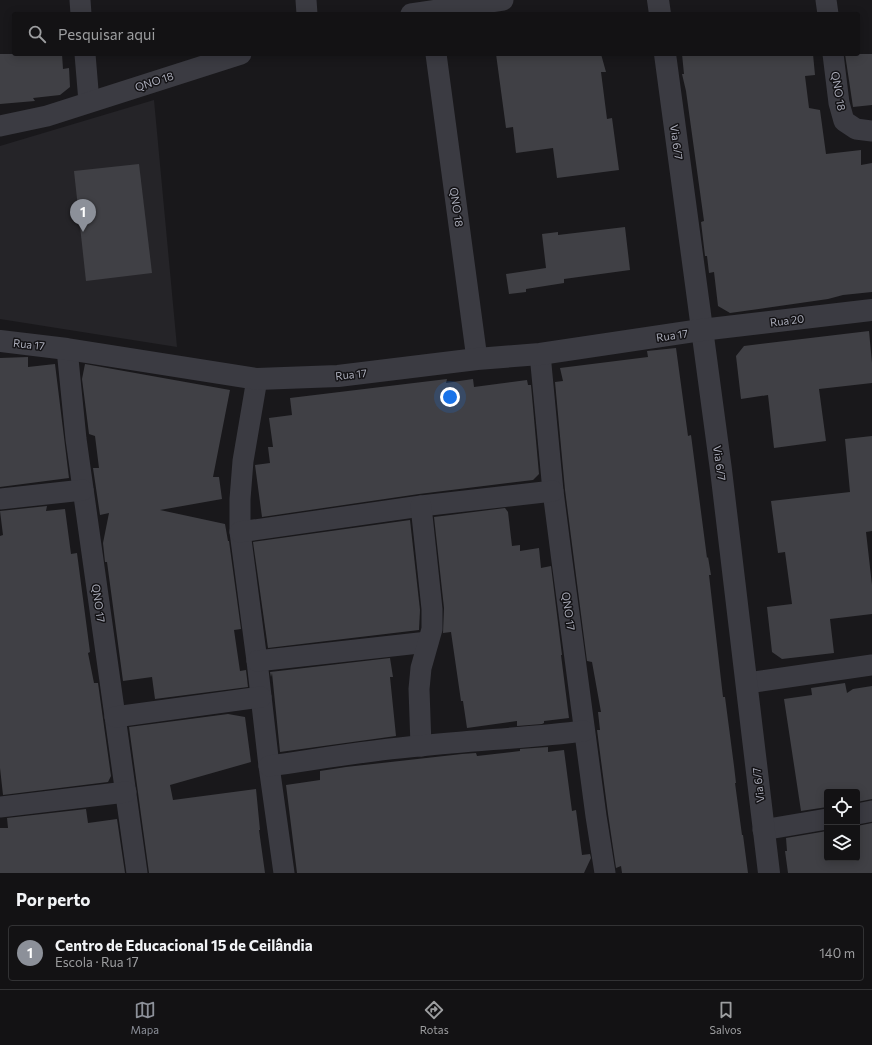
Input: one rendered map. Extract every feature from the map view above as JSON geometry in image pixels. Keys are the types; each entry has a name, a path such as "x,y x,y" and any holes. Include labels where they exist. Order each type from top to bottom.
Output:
{"street":[{"path":"80,0 81,12"},
{"path":"306,0 307,12"},
{"path":"658,0 660,12"},
{"path":"826,0 828,12"},
{"path":"430,12 492,1"},
{"path":"85,56 89,102"},
{"name":"QNO 18","path":"0,126 47,116 235,56"},
{"name":"QNO 18","path":"436,56 477,359"},
{"name":"Via 6/7","path":"665,56 721,470 769,873"},
{"name":"QNO 18","path":"833,56 839,102 844,120 856,129 872,131"},
{"name":"Rua 20","path":"701,330 872,310"},
{"name":"Rua 17","path":"0,341 68,349 257,379 338,376 477,359 540,354 701,330"},
{"name":"QNO 17","path":"68,349 71,401 137,873"},
{"name":"QNO 17","path":"540,354 553,491 584,731 606,873"},
{"path":"257,379 243,460 240,499 240,532 284,873"},
{"path":"0,499 83,490"},
{"path":"240,532 421,506 553,491"},
{"path":"421,506 432,609 432,629 421,668 419,689 421,746"},
{"path":"257,661 428,642"},
{"path":"746,683 872,665"},
{"path":"115,717 261,697"},
{"path":"269,766 375,751 584,731"},
{"path":"0,807 126,792"},
{"path":"860,813 872,811"},
{"path":"763,830 824,820"}],"shaded area":[{"path":"154,100 177,347 0,319 0,146"}],"building":[{"path":"0,54 12,54 12,56 62,56 63,69 69,68 70,87 60,95 33,98 35,101 0,104"},
{"path":"872,54 872,105 853,107 845,56"},
{"path":"496,56 602,56 606,72 601,72 607,119 612,118 619,170 557,178 553,148 516,153 513,127 506,128"},
{"path":"682,56 813,56 815,75 805,76 809,108 820,110 826,154 861,150 861,165 872,163 872,292 843,295 828,299 730,313 718,306 714,272 709,273 707,256 705,256 701,222 704,221 686,91 682,74 684,74"},
{"path":"139,164 152,273 86,281 74,171"},
{"path":"625,227 630,270 564,279 564,283 526,289 526,292 509,294 506,274 546,268 542,234 558,232 558,235"},
{"path":"869,331 872,383 819,389 826,441 774,448 768,395 741,399 736,356 744,346"},
{"path":"676,348 688,436 691,435 707,558 708,557 711,575 709,575 723,697 725,697 735,783 748,873 622,873 621,866 616,868 597,730 600,730 598,712 601,712 592,662 587,661 565,490 555,382 563,381 560,368 648,357 647,351"},
{"path":"28,357 28,367 55,364 69,478 0,487 0,358"},
{"path":"85,364 230,390 213,477 219,477 222,499 160,510 225,524 229,541 241,629 234,630 240,671 246,670 248,687 155,699 152,677 123,681 107,562 105,562 103,543 109,513 100,515 93,468 99,468 95,436 89,434 82,379"},
{"path":"447,379 446,383 473,379 474,387 527,380 528,385 531,385 539,474 533,480 419,494 262,517 255,465 270,463 268,447 273,447 269,418 292,415 290,398"},
{"path":"872,436 872,531 866,532 872,585 872,614 830,619 834,653 782,659 772,652 767,607 792,604 785,552 778,553 771,501 850,492 845,439"},
{"path":"47,506 46,511 65,509 71,554 77,553 90,652 88,653 94,683 98,683 111,776 108,782 3,795 0,768 0,536 3,535 0,511"},
{"path":"505,508 508,512 512,546 520,545 520,551 539,548 541,568 551,566 569,718 544,721 542,724 517,726 517,721 467,728 463,701 461,701 451,632 443,633 444,608 434,517"},
{"path":"410,520 420,610 419,630 268,648 253,542"},
{"path":"390,658 393,677 390,677 396,736 280,752 272,673 271,677 270,672"},
{"path":"845,683 847,693 853,689 872,686 872,799 860,801 860,789 824,789 824,807 801,811 784,699 812,695 811,688"},
{"path":"228,714 245,717 251,762 170,785 173,800 256,789 259,830 265,873 149,873 129,727"},
{"path":"548,747 548,752 564,750 572,811 576,810 582,855 590,854 591,858 584,873 297,873 286,785 320,780 320,771 346,767 462,754 476,753 477,756 520,751 520,749"},
{"path":"86,809 88,823 117,819 125,873 0,873 0,828 8,828 7,818"},
{"path":"872,823 872,873 788,873 785,851 787,851 786,838 824,832 824,861 860,861 860,825"}],"place":[{"name":"Centro de Educacional 15 de Ceilândia","path":"83,232"}]}
